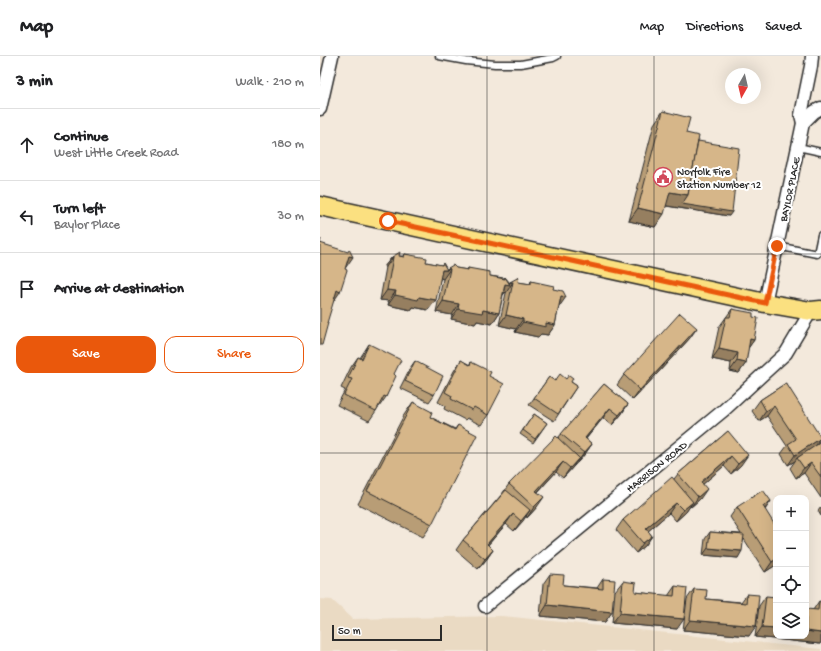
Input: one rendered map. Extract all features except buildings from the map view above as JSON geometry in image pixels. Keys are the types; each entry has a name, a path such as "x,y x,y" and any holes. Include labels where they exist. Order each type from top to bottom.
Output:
{"main road":[{"path":"320,206 765,303 816,311"}],"street":[{"path":"320,109 332,56"},
{"name":"BAYLOR PLACE","path":"765,303 803,123 801,115 812,56"},
{"path":"803,123 814,112 821,108"},
{"name":"HARRISON ROAD","path":"486,606 724,410 786,353 816,311"}],"lane":[{"path":"439,56 495,64 521,64 557,56"},
{"path":"798,147 821,152"},
{"path":"777,246 817,254 821,235"}],"shaded area":[{"path":"320,599 332,600 353,619 502,616 821,649 821,651 320,651"}],"place":[{"name":"Norfolk Fire Station Number 12","path":"663,177"}],"route":[{"path":"388,221 765,303 777,246"}]}
